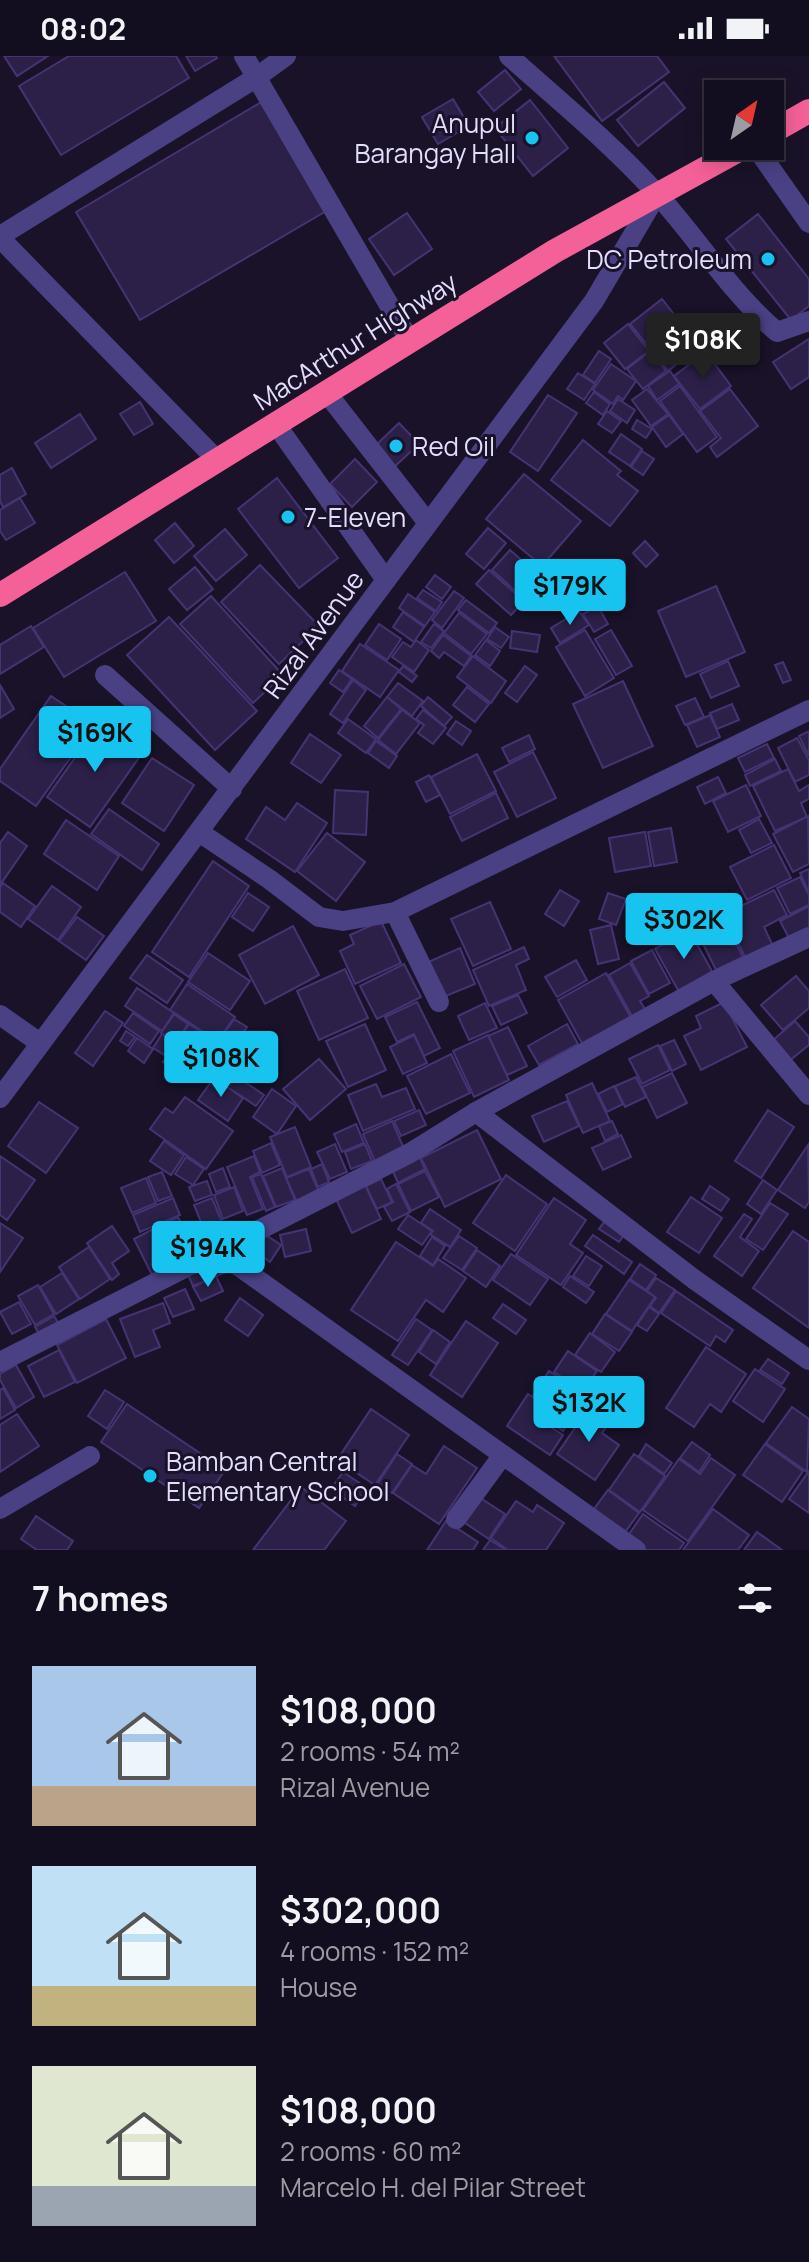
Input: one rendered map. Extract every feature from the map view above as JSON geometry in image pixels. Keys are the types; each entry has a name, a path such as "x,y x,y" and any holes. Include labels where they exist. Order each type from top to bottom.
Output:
{"highway":[{"path":"784,125 809,111"},
{"name":"MacArthur Highway","path":"0,595 555,251 720,160"}],"street":[{"path":"244,56 410,341"},
{"path":"216,459 0,237 286,56"},
{"path":"509,56 601,138 657,194 755,314 777,332 809,321"},
{"path":"765,160 809,223"},
{"name":"Rizal Avenue","path":"0,1098 594,301 657,194"},
{"path":"326,392 428,523"},
{"path":"275,423 386,580"},
{"path":"105,675 232,789"},
{"path":"199,832 319,917 343,921 395,912 809,710"},
{"path":"395,912 439,1002"},
{"path":"0,1362 410,1153 476,1112 714,981 809,937"},
{"path":"714,981 809,1095"},
{"path":"0,1015 40,1043"},
{"path":"476,1112 695,1280 809,1360"},
{"path":"219,1252 636,1550"},
{"path":"456,1519 503,1455"},
{"path":"0,1509 90,1456"}],"building":[{"path":"4,56 48,56 17,76"},
{"path":"69,56 176,56 189,78 61,155 19,86"},
{"path":"186,56 216,56 217,58 195,71"},
{"path":"554,56 657,56 669,72 602,121"},
{"path":"505,70 521,89 494,111 478,92"},
{"path":"664,82 685,108 638,146 617,120"},
{"path":"453,99 469,126 438,144 422,117"},
{"name":"Anupul Barangay Hall","path":"530,100 568,148 533,176 495,128"},
{"path":"263,101 328,210 140,320 76,212"},
{"path":"407,213 432,249 394,275 369,239"},
{"name":"DC Petroleum","path":"758,214 809,279 809,306 791,320 726,239"},
{"path":"662,299 699,346 668,371 630,324"},
{"path":"628,324 649,351 625,369 604,343"},
{"path":"809,339 809,377 791,389 773,362"},
{"path":"599,351 611,359 595,383 583,375"},
{"path":"650,351 666,371 643,389 627,369"},
{"path":"706,352 731,386 700,409 674,376"},
{"path":"611,364 636,381 623,400 618,396 613,404 593,390"},
{"path":"670,371 679,384 657,400 648,386"},
{"path":"578,373 595,384 584,400 567,389"},
{"path":"680,386 717,437 697,452 660,401"},
{"path":"647,389 668,414 651,426 632,400"},
{"path":"730,389 758,426 717,457 710,447 721,438 700,411"},
{"path":"594,392 610,404 603,415 586,403"},
{"path":"548,395 577,413 538,471 510,452"},
{"path":"618,399 635,410 627,423 610,411"},
{"path":"140,402 153,424 134,435 120,414"},
{"path":"607,411 621,421 612,433 598,424"},
{"path":"80,414 96,439 51,468 35,443"},
{"path":"669,415 683,434 666,447 652,427"},
{"path":"637,420 652,429 646,438 632,429"},
{"path":"399,423 419,444 393,468 373,448"},
{"path":"621,434 642,449 630,466 609,452"},
{"path":"583,440 621,471 617,475 638,491 610,526 551,480"},
{"path":"642,451 654,459 643,475 631,467"},
{"path":"355,459 377,482 352,507 330,484"},
{"path":"12,468 26,494 3,507 0,501 0,475"},
{"path":"524,474 581,521 542,566 486,519"},
{"path":"277,478 338,558 299,588 238,509"},
{"path":"20,498 35,523 6,540 0,531 0,510"},
{"path":"175,523 194,546 174,563 155,540"},
{"path":"488,528 506,543 484,569 466,554"},
{"path":"225,529 247,555 216,581 194,556"},
{"path":"645,541 658,555 646,567 633,553"},
{"path":"510,550 549,584 530,604 492,570"},
{"path":"260,565 319,626 279,664 221,602"},
{"path":"195,567 213,589 187,610 169,589"},
{"path":"489,570 524,601 511,615 476,584"},
{"path":"125,572 156,621 64,677 33,628"},
{"path":"435,575 451,587 442,599 426,587"},
{"path":"716,586 745,652 686,677 658,611"},
{"path":"423,590 442,602 436,611 417,598"},
{"path":"454,591 464,598 442,628 432,620"},
{"path":"408,594 435,612 425,626 399,608"},
{"path":"211,596 283,675 253,703 180,624"},
{"path":"466,600 497,623 489,633 458,610"},
{"path":"598,606 608,624 594,632 583,614"},
{"path":"579,611 589,625 560,643 551,628"},
{"path":"403,612 424,627 414,642 393,627"},
{"path":"459,613 487,634 471,654 444,633"},
{"path":"169,617 257,711 215,750 127,655"},
{"path":"379,624 401,639 387,660 365,645"},
{"path":"434,624 444,631 431,648 421,642"},
{"path":"31,626 44,647 0,674 0,645"},
{"path":"495,627 509,637 501,648 487,639"},
{"path":"585,630 614,678 585,696 556,647"},
{"path":"611,630 632,666 616,675 595,639"},
{"path":"512,631 540,635 537,652 510,648"},
{"path":"443,635 471,656 464,666 444,652 439,658 431,651"},
{"path":"416,640 429,650 414,672 392,657 403,642 411,647"},
{"path":"486,640 500,651 490,666 475,655"},
{"path":"360,644 399,670 380,697 342,671"},
{"path":"473,656 506,681 491,703 457,677"},
{"path":"728,661 739,686 711,698 700,674"},
{"path":"783,662 791,680 783,683 775,665"},
{"path":"403,666 417,676 412,682 399,672"},
{"path":"525,666 537,675 517,702 505,693"},
{"path":"339,670 352,679 343,692 330,683"},
{"path":"353,680 366,690 343,723 330,714"},
{"path":"623,681 653,746 603,768 573,704"},
{"path":"398,683 423,701 412,716 387,697"},
{"path":"0,685 14,709 0,718"},
{"path":"467,687 489,704 475,722 453,705"},
{"path":"51,696 94,725 36,806 0,781 0,769"},
{"path":"387,697 401,709 378,738 364,726"},
{"path":"428,697 452,717 444,726 421,706"},
{"path":"695,698 704,717 685,725 676,706"},
{"path":"732,704 739,720 717,729 710,713"},
{"path":"402,710 420,723 396,754 378,740"},
{"path":"423,710 446,728 433,744 418,733 424,725 416,719"},
{"path":"710,715 720,737 697,747 687,725"},
{"path":"348,719 376,739 366,753 338,733"},
{"path":"101,721 143,752 90,827 47,797"},
{"path":"456,721 471,731 462,745 447,734"},
{"path":"809,731 809,756 799,736"},
{"path":"310,734 341,755 321,783 291,763"},
{"path":"529,735 535,749 509,762 502,748"},
{"path":"797,738 809,760 809,775 795,782 778,748"},
{"path":"376,741 397,756 389,768 368,753"},
{"path":"767,744 774,758 745,772 738,758"},
{"path":"533,752 556,798 517,817 494,772"},
{"path":"477,754 496,791 450,814 431,777"},
{"path":"152,758 194,785 164,831 122,803"},
{"path":"775,759 781,771 750,786 745,775"},
{"path":"788,769 799,791 809,785 809,799 801,803 807,817 775,831 753,786"},
{"path":"429,775 440,795 426,802 416,782"},
{"path":"718,777 726,793 705,804 697,787"},
{"path":"746,785 761,816 728,832 713,801"},
{"path":"335,790 368,792 366,835 333,833"},
{"path":"496,793 508,818 462,841 450,817"},
{"path":"297,803 327,823 295,872 246,839 266,807 285,820"},
{"path":"109,809 159,844 142,870 91,834"},
{"path":"808,816 809,864 793,872 773,834"},
{"path":"759,819 772,843 751,853 739,830"},
{"path":"66,820 119,856 97,890 44,854"},
{"path":"671,828 677,862 654,866 648,832"},
{"path":"8,832 27,846 0,885 0,843"},
{"path":"645,832 651,866 615,872 609,838"},
{"path":"327,833 365,862 336,901 297,871"},
{"path":"774,845 791,878 747,900 730,867"},
{"path":"213,861 249,886 189,977 152,952"},
{"path":"809,869 809,893 800,873"},
{"path":"800,877 809,895 809,905 790,914 777,888"},
{"path":"3,883 35,906 21,927 0,912 0,887"},
{"path":"52,886 81,907 58,940 28,919"},
{"path":"560,890 579,901 564,926 545,914"},
{"path":"774,890 787,915 764,927 773,946 746,959 724,914"},
{"path":"248,893 269,907 253,931 232,917"},
{"path":"608,893 626,899 616,925 599,919"},
{"path":"490,902 511,949 473,966 451,919"},
{"path":"809,906 809,931 790,940 780,921"},
{"path":"721,915 743,957 716,970 695,928"},
{"path":"77,917 104,936 86,960 59,941"},
{"path":"381,921 401,963 355,984 340,951 354,944 350,935"},
{"path":"611,925 619,959 598,964 590,930"},
{"path":"293,926 319,975 265,1004 239,955"},
{"path":"689,930 713,973 679,992 655,949"},
{"path":"524,947 529,959 516,965 526,990 489,1006 473,970"},
{"path":"460,948 475,984 441,998 426,963"},
{"path":"652,950 670,983 649,994 631,961"},
{"path":"208,953 250,981 230,1010 188,982"},
{"path":"147,955 183,980 167,1003 130,978"},
{"path":"576,960 587,980 557,997 545,977"},
{"path":"630,963 649,996 640,1001 646,1011 633,1018 609,975"},
{"path":"404,964 421,997 377,1019 360,986"},
{"path":"345,969 368,1018 319,1040 297,991"},
{"path":"606,973 631,1018 583,1045 558,1000"},
{"path":"796,976 809,991 809,1008 783,1030 761,1005"},
{"path":"187,984 235,1017 217,1041 170,1010"},
{"path":"137,988 174,1013 162,1031 125,1006"},
{"path":"518,995 527,1013 501,1025 492,1006"},
{"path":"417,1002 440,1048 424,1056 414,1034 397,1042 385,1017"},
{"path":"724,1002 747,1047 701,1070 684,1036 701,1028 696,1016"},
{"path":"485,1003 497,1028 469,1040 458,1016"},
{"path":"105,1011 123,1023 93,1066 75,1053"},
{"path":"133,1013 159,1031 150,1044 124,1026"},
{"path":"174,1014 188,1024 176,1042 161,1033"},
{"path":"234,1019 247,1027 228,1055 215,1047"},
{"path":"795,1021 809,1037 809,1045 789,1061 772,1041"},
{"path":"189,1024 208,1037 182,1076 163,1062"},
{"path":"365,1024 386,1070 348,1087 326,1041"},
{"path":"567,1024 578,1044 539,1065 528,1046"},
{"path":"508,1027 527,1066 507,1075 488,1036"},
{"path":"126,1031 135,1037 128,1046 120,1041"},
{"path":"162,1034 175,1043 166,1056 153,1048"},
{"path":"414,1035 427,1063 403,1074 390,1047"},
{"path":"488,1035 509,1080 474,1097 453,1051"},
{"path":"137,1038 153,1049 144,1063 128,1051"},
{"path":"674,1040 686,1064 672,1071 660,1046"},
{"path":"658,1045 670,1070 642,1084 629,1059"},
{"path":"451,1054 470,1093 426,1114 407,1076"},
{"path":"319,1059 346,1089 310,1120 283,1089"},
{"path":"672,1073 687,1103 657,1118 642,1087"},
{"path":"233,1074 264,1095 256,1106 226,1086"},
{"path":"636,1077 646,1097 625,1107 615,1086"},
{"path":"214,1078 243,1098 228,1121 198,1100"},
{"path":"592,1083 610,1121 583,1133 566,1095"},
{"path":"376,1084 382,1097 406,1088 415,1109 363,1131 348,1095"},
{"path":"614,1086 623,1104 607,1112 598,1094"},
{"path":"272,1089 296,1106 277,1134 253,1117"},
{"path":"185,1097 233,1131 206,1169 150,1129 165,1108 173,1113"},
{"path":"567,1101 579,1126 544,1142 532,1116"},
{"path":"39,1102 78,1128 46,1173 8,1146"},
{"path":"419,1110 426,1125 401,1136 394,1121"},
{"path":"768,1110 794,1127 761,1178 735,1161"},
{"path":"392,1121 405,1151 376,1164 363,1134"},
{"path":"612,1121 618,1134 605,1141 599,1126"},
{"path":"356,1124 364,1143 342,1152 334,1134"},
{"path":"295,1127 311,1167 287,1177 270,1137"},
{"path":"477,1130 501,1179 445,1207 421,1158"},
{"path":"621,1135 631,1157 603,1170 592,1148"},
{"path":"164,1141 184,1155 171,1175 150,1161"},
{"path":"271,1143 280,1165 262,1173 253,1151"},
{"path":"335,1144 347,1172 330,1179 317,1152"},
{"path":"365,1144 372,1161 351,1169 345,1152"},
{"path":"808,1145 809,1202 805,1208 778,1190"},
{"path":"418,1154 425,1169 398,1183 391,1167"},
{"path":"0,1156 35,1180 7,1220 0,1215"},
{"path":"254,1156 260,1172 250,1177 263,1209 247,1215 227,1167"},
{"path":"186,1157 204,1169 193,1185 175,1174"},
{"path":"322,1164 329,1182 318,1187 311,1169"},
{"path":"223,1168 230,1187 216,1192 209,1174"},
{"path":"282,1168 295,1200 276,1207 263,1176"},
{"path":"309,1169 319,1192 297,1202 286,1178"},
{"path":"425,1171 439,1197 411,1211 398,1184"},
{"path":"162,1172 172,1196 158,1201 148,1177"},
{"path":"261,1174 275,1207 266,1211 252,1177"},
{"path":"506,1175 547,1204 515,1251 473,1223"},
{"path":"146,1178 156,1203 132,1213 121,1188"},
{"path":"381,1179 392,1202 377,1209 366,1186"},
{"path":"763,1180 777,1190 761,1214 747,1204"},
{"path":"207,1181 212,1195 195,1201 189,1187"},
{"path":"396,1184 410,1212 392,1221 384,1207 393,1202 387,1189"},
{"path":"365,1185 381,1219 352,1233 336,1199"},
{"path":"710,1186 729,1199 721,1211 702,1199"},
{"path":"234,1187 243,1211 223,1219 214,1195"},
{"path":"691,1197 722,1218 699,1253 667,1232"},
{"path":"173,1198 180,1215 140,1232 133,1215"},
{"path":"212,1198 226,1232 208,1239 194,1205"},
{"path":"554,1198 586,1220 570,1244 583,1253 561,1285 516,1255"},
{"path":"770,1203 788,1214 763,1250 746,1239"},
{"path":"430,1209 461,1230 450,1247 430,1234 433,1231 421,1223"},
{"path":"744,1214 752,1219 740,1237 759,1251 742,1276 714,1256"},
{"path":"408,1215 432,1231 422,1245 398,1229"},
{"path":"178,1217 191,1242 172,1251 160,1226"},
{"path":"604,1222 624,1235 619,1242 599,1229"},
{"path":"0,1223 23,1238 0,1272"},
{"path":"201,1225 208,1244 195,1249 187,1230"},
{"path":"112,1226 129,1251 112,1263 119,1274 112,1280 87,1243"},
{"path":"159,1226 177,1263 152,1275 134,1239"},
{"path":"306,1229 311,1251 285,1257 280,1235"},
{"path":"793,1231 809,1242 809,1328 753,1288"},
{"path":"266,1235 281,1245 270,1262 255,1251"},
{"path":"593,1235 632,1262 624,1274 585,1246"},
{"path":"459,1236 477,1248 462,1270 443,1258"},
{"path":"432,1237 445,1246 433,1265 420,1256"},
{"path":"396,1242 433,1266 438,1259 466,1278 443,1312 426,1300 398,1341 351,1310"},
{"path":"89,1247 110,1279 80,1299 59,1267"},
{"path":"477,1250 500,1266 486,1287 463,1271"},
{"path":"511,1254 548,1279 530,1305 493,1280"},
{"path":"586,1256 602,1266 589,1286 573,1276"},
{"path":"219,1262 224,1273 193,1286 188,1275"},
{"path":"640,1264 656,1275 646,1290 630,1279"},
{"path":"62,1273 79,1299 56,1314 40,1287"},
{"path":"216,1276 223,1291 201,1301 193,1287"},
{"path":"570,1276 594,1292 586,1303 563,1287"},
{"path":"656,1278 675,1290 659,1313 650,1306 656,1298 647,1291"},
{"path":"629,1280 655,1297 632,1331 606,1314"},
{"path":"38,1285 54,1314 35,1325 18,1296"},
{"path":"185,1289 194,1309 173,1317 164,1298"},
{"path":"676,1291 733,1330 725,1342 716,1336 710,1346 661,1313"},
{"path":"240,1298 263,1315 248,1336 225,1320"},
{"path":"19,1302 31,1324 12,1334 0,1312"},
{"path":"163,1303 170,1323 153,1330 160,1347 135,1357 120,1319"},
{"path":"503,1304 526,1320 516,1334 493,1318"},
{"path":"649,1307 659,1314 647,1331 637,1325"},
{"path":"605,1314 632,1332 619,1351 592,1334"},
{"path":"54,1316 60,1326 41,1337 35,1327"},
{"path":"106,1319 126,1358 77,1383 57,1345"},
{"path":"416,1319 432,1330 408,1365 392,1355"},
{"path":"466,1321 498,1343 462,1397 430,1375"},
{"path":"433,1330 450,1342 436,1364 419,1352"},
{"path":"590,1333 615,1352 601,1372 575,1355"},
{"path":"706,1347 746,1374 721,1412 710,1404 694,1427 666,1408"},
{"path":"59,1350 75,1382 44,1397 28,1366"},
{"path":"568,1351 597,1371 583,1391 554,1372"},
{"path":"768,1359 789,1373 782,1384 760,1370"},
{"path":"16,1365 34,1397 16,1408 0,1380 0,1374"},
{"path":"755,1369 785,1389 763,1422 733,1401"},
{"path":"549,1371 586,1396 563,1431 547,1420 554,1410 533,1395"},
{"path":"3,1388 15,1410 0,1419 0,1390"},
{"path":"105,1390 124,1402 107,1429 88,1416"},
{"path":"528,1394 552,1410 544,1423 563,1435 550,1455 507,1426"},
{"path":"127,1404 225,1470 199,1508 101,1442"},
{"path":"590,1406 612,1420 602,1433 619,1445 595,1480 557,1454"},
{"path":"792,1407 809,1419 807,1472 766,1443"},
{"path":"371,1409 409,1435 375,1485 337,1460"},
{"path":"17,1414 39,1446 0,1472 0,1425"},
{"path":"692,1442 710,1455 699,1472 680,1458"},
{"path":"646,1444 672,1463 664,1474 639,1456"},
{"path":"765,1444 803,1471 782,1502 743,1475"},
{"path":"444,1446 477,1468 439,1524 393,1493 412,1465 426,1474"},
{"path":"397,1454 412,1464 392,1493 378,1483"},
{"path":"634,1454 665,1476 640,1512 609,1490"},
{"path":"711,1458 735,1475 688,1541 643,1510 679,1459 700,1474"},
{"path":"809,1471 809,1513 789,1499"},
{"path":"343,1472 367,1488 355,1506 331,1489"},
{"path":"301,1487 346,1521 324,1550 253,1550"},
{"path":"608,1490 639,1513 623,1535 591,1513"},
{"path":"479,1497 505,1514 489,1539 462,1521"},
{"path":"516,1501 533,1512 537,1505 564,1523 546,1550 508,1550 491,1538"},
{"path":"713,1509 749,1535 738,1550 683,1550"},
{"path":"643,1514 684,1543 679,1550 645,1550 627,1537"},
{"path":"36,1516 73,1541 67,1550 37,1550 21,1539"},
{"path":"446,1521 478,1542 473,1550 427,1550"},
{"path":"757,1532 782,1550 744,1550"},
{"path":"490,1540 506,1550 483,1550"}],"place":[{"name":"Anupul Barangay Hall","path":"532,138"},
{"name":"DC Petroleum","path":"768,259"},
{"name":"Red Oil","path":"396,446"},
{"name":"7-Eleven","path":"288,517"},
{"name":"Bamban Central Elementary School","path":"150,1476"}]}
